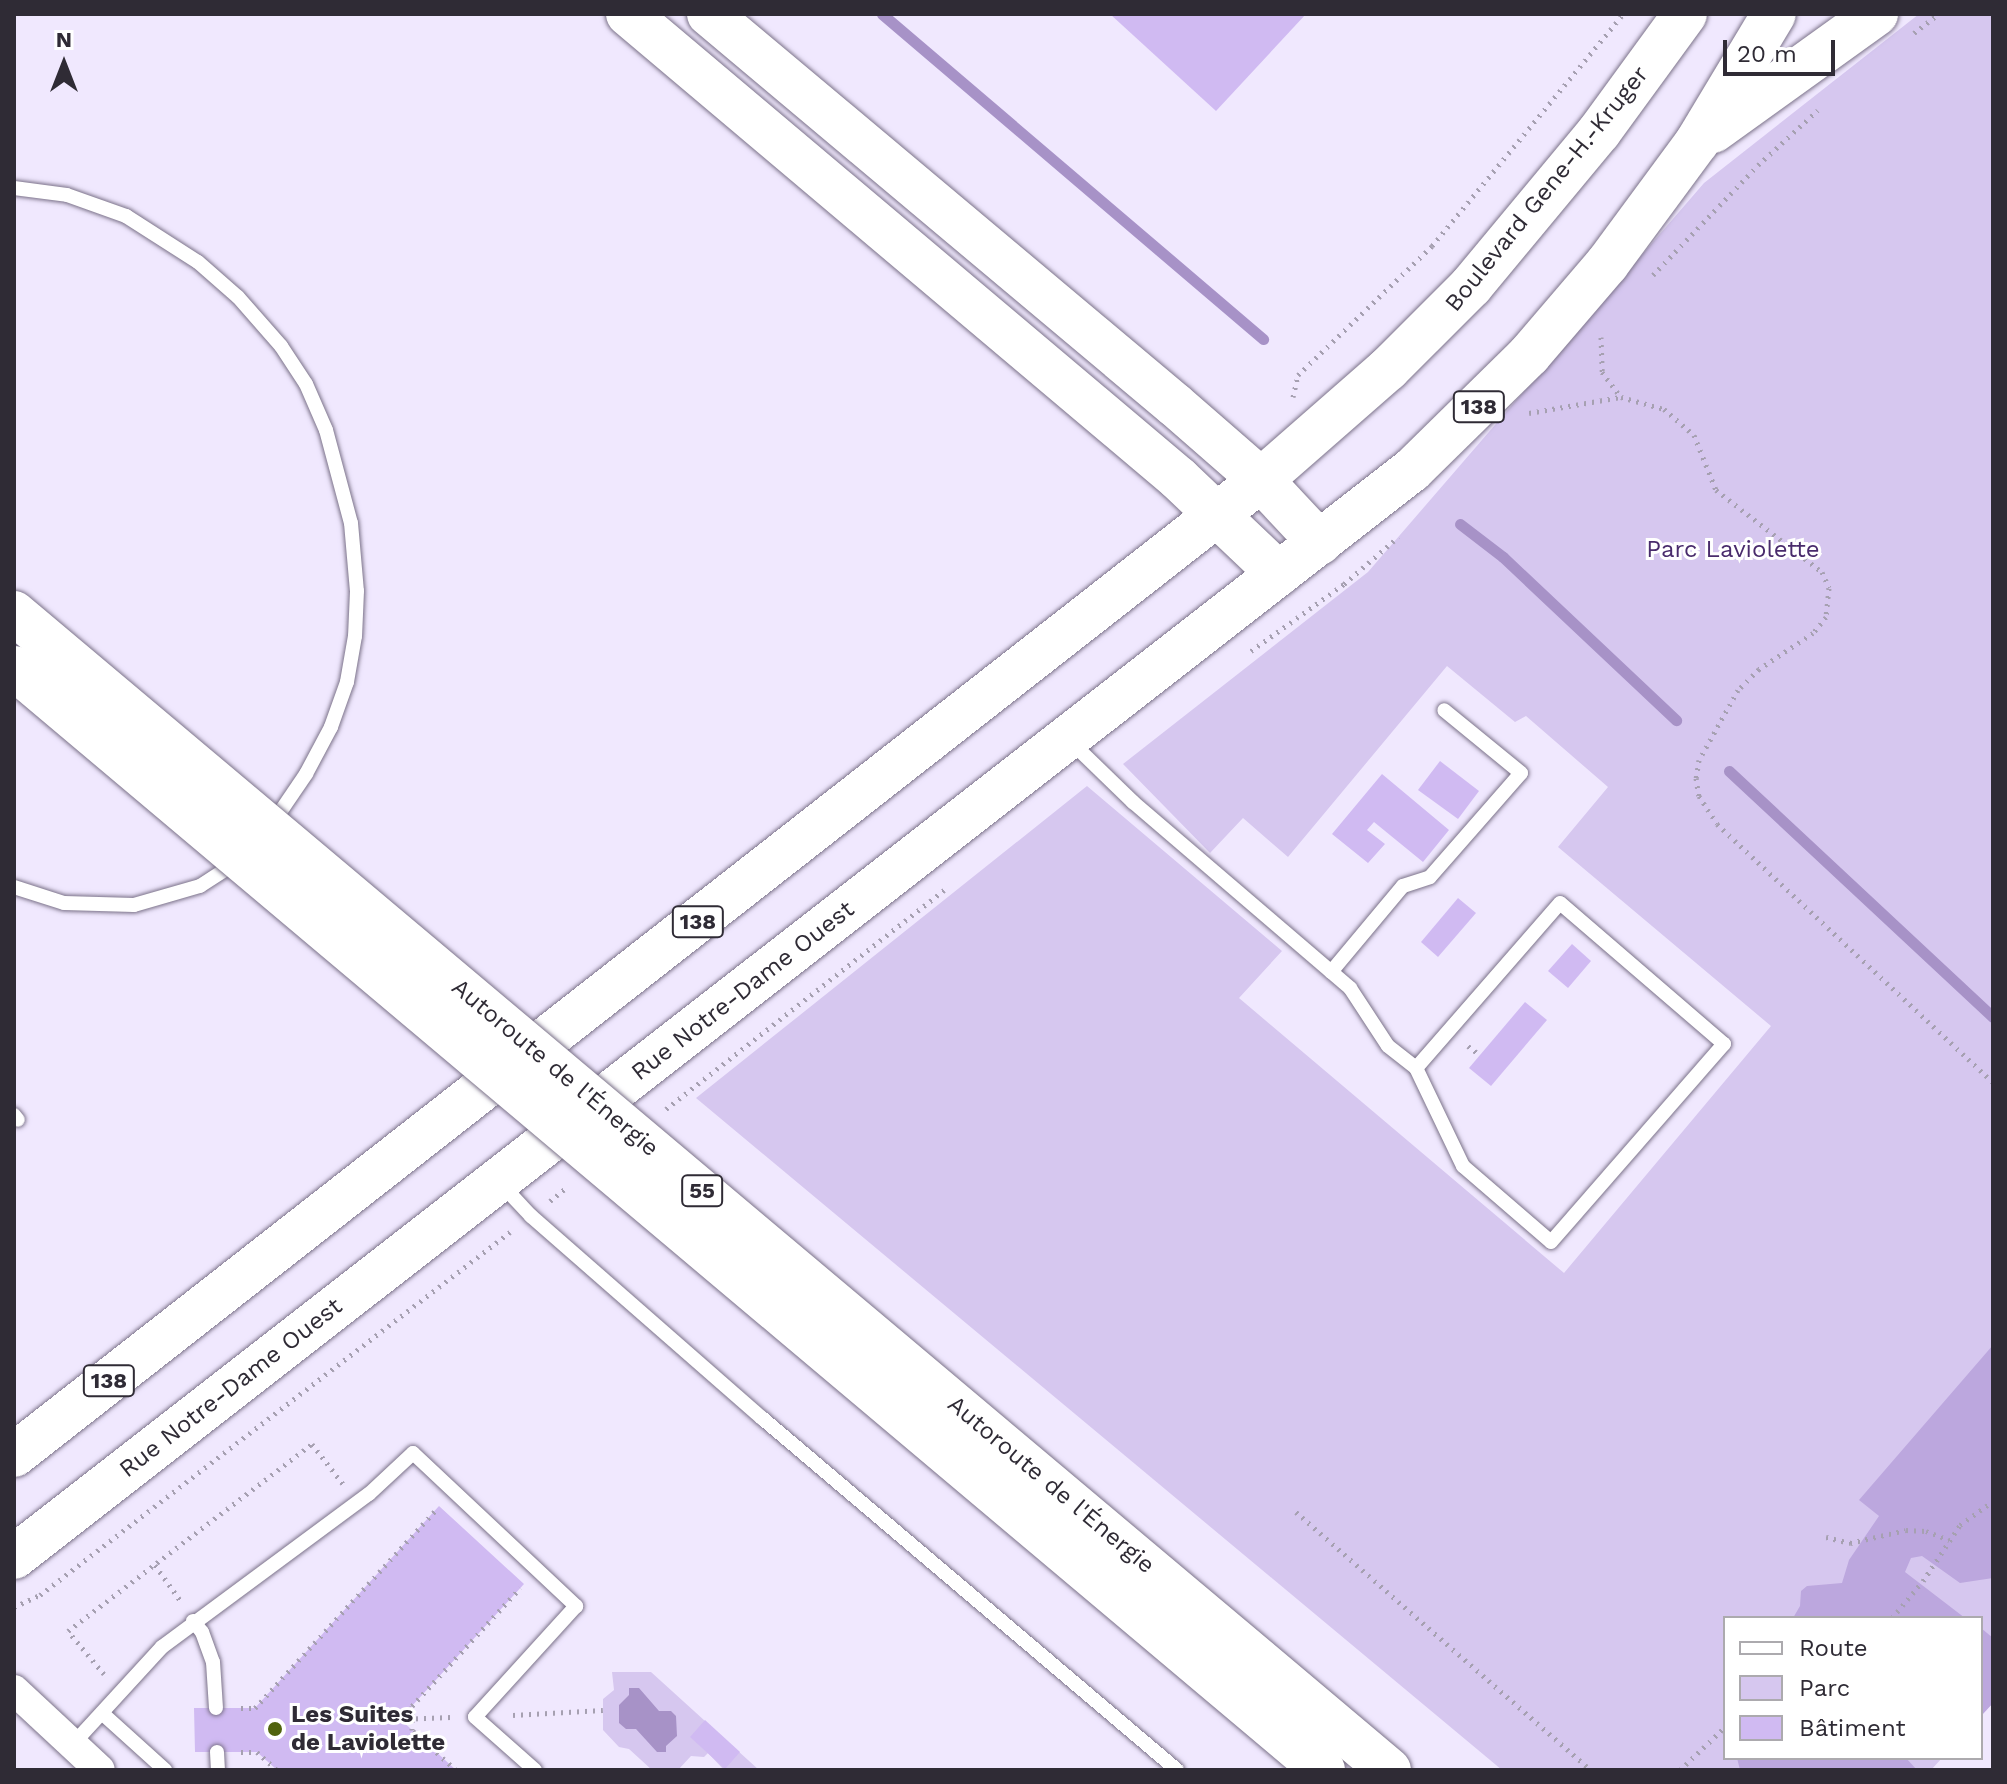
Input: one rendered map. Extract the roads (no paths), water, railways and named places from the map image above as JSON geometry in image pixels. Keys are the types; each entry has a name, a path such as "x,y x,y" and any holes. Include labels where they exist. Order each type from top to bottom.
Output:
{"main road":[{"path":"628,14 1220,516 1279,574"},
{"path":"709,14 1261,480 1320,543"},
{"name":"Boulevard Gene-H.-Kruger","path":"1220,516 1388,369 1481,274 1599,132 1685,14"},
{"name":"138","path":"1320,543 1424,460 1529,355 1613,258 1697,142 1774,14"},
{"path":"1697,142 1876,14"},
{"name":"138","path":"14,1455 1220,516"},
{"name":"Rue Notre-Dame Ouest","path":"14,1557 1320,543"},
{"name":"Autoroute de l'Énergie","path":"14,613 1389,1770"},
{"name":"Autoroute de l'Énergie","path":"14,668 1323,1770"}],"street":[{"path":"14,1690 100,1770"}],"lane":[{"path":"14,188 67,195 126,216 198,262 238,297 275,337 306,384 326,430 347,501 354,546 357,614 352,659 340,705 319,750 293,796 256,843 213,880 151,902 82,906 46,899 14,887"},
{"path":"1331,972 1403,886 1430,877 1521,773 1444,710"},
{"path":"1067,738 1144,812 1350,988 1388,1046 1416,1068 1463,1166 1551,1242 1724,1044 1560,903 1416,1068"},
{"path":"498,1181 531,1216 762,1418 1177,1770"},
{"path":"73,1744 150,1659 193,1621 357,1502 413,1453 576,1606 475,1717 535,1770"},
{"path":"193,1621 202,1632 213,1662 216,1708"},
{"path":"103,1714 165,1770"},
{"path":"217,1752 218,1770"}],"waterway":[{"path":"882,14 1263,339"},
{"path":"1460,524 1503,557 1676,720"},
{"path":"1729,771 1993,1017"}],"place":[{"name":"Les Suites de Laviolette","path":"275,1729"}],"park label":[{"name":"Parc Laviolette","path":"1733,550"}]}
